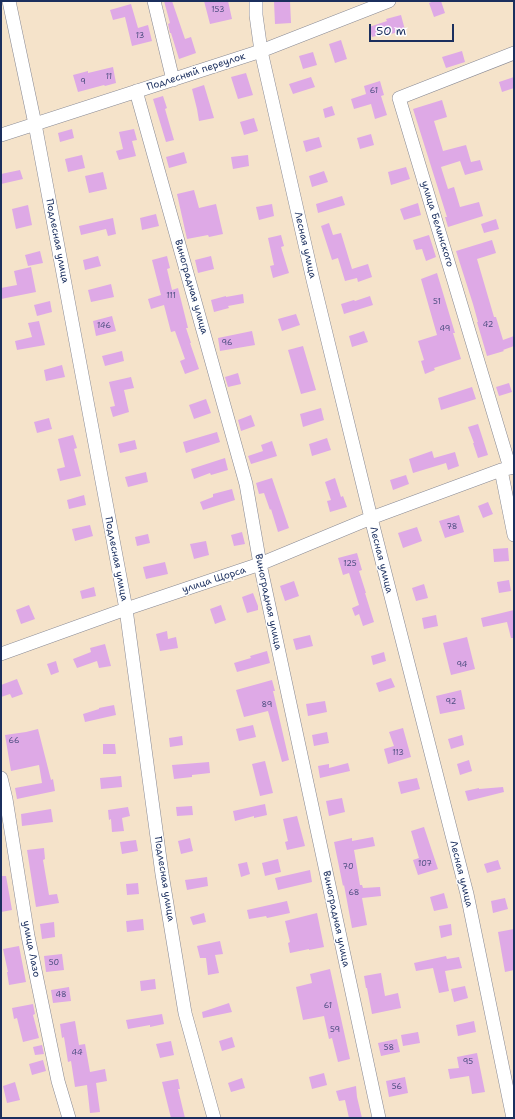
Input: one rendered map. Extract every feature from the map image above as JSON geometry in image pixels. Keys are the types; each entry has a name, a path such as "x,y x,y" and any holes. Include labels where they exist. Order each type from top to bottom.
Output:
{"street":[{"name":"Подлесная улица","path":"9,1 35,124 126,609 162,874 185,1013 214,1118"},
{"path":"154,1 173,80"},
{"name":"Лесная улица","path":"256,1 256,15 261,51 313,280 371,518 467,894 513,1118"},
{"name":"Подлесный переулок","path":"1,135 261,51 381,2"},
{"name":"улица Белинского","path":"514,54 399,98 508,468 514,535"},
{"name":"Виноградная улица","path":"136,91 246,484 260,564 378,1118"},
{"name":"улица Щорса","path":"1,654 126,609 260,564 371,518 508,468"},
{"name":"улица Лазо","path":"1,778 6,799 28,936 58,1081 69,1118"}],"building":[{"path":"164,1 172,1 185,39 191,37 196,53 179,59 170,33 168,24 170,23"},
{"path":"204,1 228,1 232,19 210,24"},
{"path":"274,1 290,1 291,23 275,24"},
{"path":"441,1 445,13 434,17 429,3"},
{"path":"131,4 138,28 148,25 152,41 132,46 125,17 113,20 110,10"},
{"path":"401,15 405,30 372,37 369,27 387,21 386,19"},
{"path":"341,40 347,59 335,63 329,44"},
{"path":"462,51 465,62 446,68 442,57"},
{"path":"313,52 317,65 303,69 299,56"},
{"path":"113,67 116,83 78,92 73,75"},
{"path":"246,73 253,95 238,99 231,77"},
{"path":"311,77 315,87 293,94 289,84"},
{"path":"514,77 514,88 502,92 499,82"},
{"path":"380,81 384,95 381,96 387,115 375,119 371,104 354,109 351,99 366,94 364,86"},
{"path":"204,85 214,118 199,121 192,89"},
{"path":"163,96 167,108 165,109 174,140 166,142 153,99"},
{"path":"442,100 447,117 434,121 443,151 466,145 471,162 480,160 483,170 465,175 460,161 441,167 448,189 454,187 460,207 479,202 483,216 448,227 445,217 447,217 413,109"},
{"path":"332,106 335,115 325,118 323,109"},
{"path":"254,118 258,131 244,135 240,122"},
{"path":"72,129 74,138 60,142 58,133"},
{"path":"134,129 137,140 132,141 136,156 119,160 116,151 123,149 119,132"},
{"path":"371,134 374,145 360,149 357,138"},
{"path":"319,137 322,147 306,152 303,141"},
{"path":"184,152 187,163 169,168 166,157"},
{"path":"82,155 85,168 68,172 65,159"},
{"path":"248,155 249,166 233,169 231,157"},
{"path":"406,167 410,179 391,185 388,172"},
{"path":"20,170 23,179 1,184 1,174"},
{"path":"324,171 328,182 312,187 309,176"},
{"path":"103,172 107,189 89,193 85,176"},
{"path":"194,190 199,208 216,204 223,234 187,239 177,194"},
{"path":"342,196 345,205 318,213 316,204"},
{"path":"418,203 421,215 404,220 400,209"},
{"path":"272,204 274,216 259,220 256,207"},
{"path":"28,205 32,225 16,229 12,209"},
{"path":"156,214 159,226 142,230 140,218"},
{"path":"113,218 116,234 108,236 106,229 81,235 79,226"},
{"path":"496,219 499,229 484,233 481,224"},
{"path":"329,223 333,235 341,233 352,269 368,264 372,277 358,282 357,278 345,281 338,258 332,260 321,226"},
{"path":"281,235 284,246 281,247 289,273 273,278 270,266 274,265 268,238"},
{"path":"429,235 436,257 426,261 422,249 416,250 413,240"},
{"path":"492,240 496,253 477,259 494,317 496,317 503,340 514,336 514,346 503,350 504,351 487,356 473,304 456,251"},
{"path":"40,251 43,263 28,266 25,255"},
{"path":"98,256 101,266 85,270 83,260"},
{"path":"167,256 170,268 167,269 172,290 178,288 188,328 186,328 199,369 185,374 180,361 185,359 175,331 171,332 164,305 151,309 148,299 161,295 152,260"},
{"path":"211,256 214,269 198,273 195,260"},
{"path":"31,267 36,292 1,299 1,288 17,285 14,271"},
{"path":"437,273 455,333 453,333 461,359 434,368 435,370 425,374 421,361 424,360 418,341 437,335 421,279"},
{"path":"111,284 114,297 91,302 88,290"},
{"path":"243,294 244,303 228,306 229,308 214,312 211,300"},
{"path":"370,296 373,305 344,314 341,304"},
{"path":"50,301 52,312 37,316 34,305"},
{"path":"296,314 300,325 282,331 278,319"},
{"path":"112,316 116,331 96,336 93,321"},
{"path":"39,321 45,345 17,350 15,341 32,337 28,323"},
{"path":"252,331 255,345 220,351 218,338"},
{"path":"364,331 368,342 352,347 349,336"},
{"path":"303,346 316,390 301,394 288,350"},
{"path":"122,351 124,361 105,366 102,356"},
{"path":"62,365 65,377 46,381 44,370"},
{"path":"238,373 241,384 228,387 225,377"},
{"path":"131,377 134,388 124,390 129,412 113,417 110,407 115,406 109,382"},
{"path":"509,383 512,392 499,396 496,387"},
{"path":"472,387 476,399 441,410 438,398"},
{"path":"206,399 211,413 194,419 189,405"},
{"path":"321,408 324,420 303,427 300,414"},
{"path":"251,415 255,426 241,431 238,420"},
{"path":"49,418 52,429 37,433 34,422"},
{"path":"478,424 488,455 478,458 468,427"},
{"path":"217,432 220,442 186,453 183,442"},
{"path":"73,435 77,448 74,449 81,476 60,481 57,469 65,467 58,439"},
{"path":"327,438 331,450 312,456 309,444"},
{"path":"135,440 137,449 120,453 118,444"},
{"path":"272,441 277,456 251,464 248,456 263,451 261,445"},
{"path":"432,451 434,458 455,452 459,466 448,470 446,463 413,473 409,459"},
{"path":"225,458 228,470 211,475 210,473 194,479 191,469"},
{"path":"146,472 148,482 128,487 125,477"},
{"path":"406,475 409,484 393,490 390,480"},
{"path":"272,478 289,528 278,532 264,493 259,494 256,483"},
{"path":"335,478 341,497 343,496 347,507 330,512 327,501 331,500 325,482"},
{"path":"232,489 235,500 203,510 200,502 213,497 213,494"},
{"path":"84,495 86,505 69,509 67,500"},
{"path":"488,502 493,514 483,518 478,506"},
{"path":"459,515 464,532 445,538 439,521"},
{"path":"90,525 93,536 75,541 72,529"},
{"path":"417,527 422,541 403,548 398,533"},
{"path":"242,532 245,544 234,546 231,535"},
{"path":"148,534 150,543 137,546 135,537"},
{"path":"206,541 209,555 194,559 190,544"},
{"path":"508,548 509,561 494,562 493,549"},
{"path":"357,553 362,570 359,571 374,622 363,626 359,614 355,616 352,608 359,605 349,573 343,575 338,558"},
{"path":"165,562 168,574 146,579 143,567"},
{"path":"509,580 511,591 499,593 497,582"},
{"path":"294,581 299,596 285,601 280,586"},
{"path":"424,584 428,598 416,601 412,588"},
{"path":"94,587 96,596 82,599 80,591"},
{"path":"253,593 258,610 247,613 242,597"},
{"path":"29,605 35,619 21,624 16,610"},
{"path":"221,605 226,620 215,624 210,609"},
{"path":"514,610 514,638 511,638 507,622 483,627 481,618"},
{"path":"436,615 438,626 424,629 422,618"},
{"path":"167,631 168,639 176,637 178,648 160,651 156,634"},
{"path":"310,635 313,646 296,650 293,639"},
{"path":"467,637 475,669 451,675 443,643"},
{"path":"105,644 111,666 99,668 97,661 77,668 73,659 91,652 90,648"},
{"path":"267,651 270,663 237,672 234,663"},
{"path":"384,652 386,661 373,665 371,656"},
{"path":"56,661 59,672 51,675 47,664"},
{"path":"391,678 395,687 379,692 376,683"},
{"path":"17,679 23,694 12,698 10,694 1,697 1,685"},
{"path":"272,680 275,691 273,691 289,760 282,762 268,711 244,717 236,690"},
{"path":"461,690 465,709 440,714 436,696"},
{"path":"325,701 327,712 308,716 306,704"},
{"path":"114,705 116,715 85,722 83,714 99,708"},
{"path":"253,725 256,737 239,741 236,729"},
{"path":"403,728 411,757 388,764 384,749 394,746 389,732"},
{"path":"38,729 51,780 53,779 55,791 17,799 15,788 42,783 39,765 11,771 5,735"},
{"path":"327,732 329,743 314,746 312,735"},
{"path":"462,735 464,745 451,749 448,739"},
{"path":"182,736 183,745 170,747 169,738"},
{"path":"103,744 115,744 116,754 103,754"},
{"path":"469,760 472,771 460,775 457,764"},
{"path":"265,761 273,793 260,796 252,764"},
{"path":"209,762 210,773 174,779 172,765"},
{"path":"348,763 350,771 320,778 318,766 329,764 329,768"},
{"path":"121,776 122,787 101,789 100,778"},
{"path":"417,778 420,789 401,794 398,782"},
{"path":"503,787 504,792 468,801 465,791 479,788"},
{"path":"342,798 345,812 329,816 326,801"},
{"path":"265,804 267,815 254,818 254,816 235,821 233,811"},
{"path":"192,806 193,815 177,816 176,807"},
{"path":"128,807 130,816 122,818 124,831 112,832 111,819 109,820 108,810"},
{"path":"51,809 53,822 22,826 21,814"},
{"path":"297,816 305,846 287,850 285,842 288,841 283,819"},
{"path":"424,827 438,869 418,875 413,860 419,858 411,831"},
{"path":"373,837 375,846 354,850 360,885 362,885 363,888 380,887 381,896 362,898 367,925 352,928 334,842 352,838 352,841"},
{"path":"190,838 193,851 181,854 178,841"},
{"path":"136,840 138,851 122,854 120,842"},
{"path":"44,848 45,859 43,860 49,895 57,894 59,903 36,907 27,850"},
{"path":"278,859 281,872 265,876 262,863"},
{"path":"498,860 501,869 487,873 484,864"},
{"path":"247,862 250,874 241,877 238,864"},
{"path":"310,870 312,882 278,890 275,878"},
{"path":"1,876 6,876 12,910 1,912"},
{"path":"207,877 208,886 187,890 185,880"},
{"path":"138,883 139,894 127,895 126,884"},
{"path":"444,893 448,908 434,911 430,897"},
{"path":"505,898 508,909 493,913 491,901"},
{"path":"287,901 290,913 267,918 266,916 249,919 247,910"},
{"path":"204,913 206,922 193,925 190,917"},
{"path":"317,913 324,947 290,953 288,943 290,942 285,921"},
{"path":"143,919 144,930 127,932 126,921"},
{"path":"54,922 55,937 42,939 40,924"},
{"path":"451,924 452,935 441,938 439,926"},
{"path":"514,929 514,970 505,972 498,932"},
{"path":"220,941 223,954 215,955 219,973 208,975 206,958 200,958 197,946"},
{"path":"19,946 26,982 9,985 3,949"},
{"path":"62,954 64,970 46,972 44,956"},
{"path":"446,956 447,959 459,957 462,968 445,971 449,991 439,993 433,968 416,971 414,963"},
{"path":"330,969 350,1059 338,1062 332,1038 329,1039 324,1016 303,1020 296,987 312,983 310,974"},
{"path":"381,973 385,996 398,993 401,1008 372,1014 364,976"},
{"path":"155,979 156,989 141,991 140,981"},
{"path":"465,986 468,998 454,1002 451,989"},
{"path":"69,987 71,1001 53,1003 51,990"},
{"path":"229,1003 232,1012 203,1018 202,1012"},
{"path":"33,1004 35,1014 33,1015 39,1038 23,1042 17,1018 14,1019 12,1008"},
{"path":"162,1014 164,1024 128,1029 126,1020"},
{"path":"75,1021 79,1045 85,1044 90,1072 105,1069 107,1081 96,1083 100,1112 90,1113 87,1085 75,1087 71,1061 68,1062 64,1037 62,1038 60,1024"},
{"path":"474,1021 476,1032 458,1036 456,1025"},
{"path":"418,1032 420,1043 403,1046 401,1035"},
{"path":"232,1037 235,1047 222,1051 219,1041"},
{"path":"397,1039 400,1052 381,1056 378,1043"},
{"path":"171,1041 174,1055 160,1058 156,1044"},
{"path":"42,1045 44,1054 35,1055 33,1047"},
{"path":"477,1053 485,1092 472,1094 469,1076 450,1079 448,1069 459,1068 457,1057"},
{"path":"43,1060 46,1071 32,1075 29,1064"},
{"path":"324,1073 327,1085 312,1089 309,1077"},
{"path":"405,1077 408,1093 389,1097 386,1081"},
{"path":"242,1078 245,1088 231,1092 228,1083"},
{"path":"178,1079 180,1089 178,1089 185,1118 171,1118 162,1082"},
{"path":"15,1082 20,1100 7,1103 3,1086"},
{"path":"356,1086 362,1118 349,1118 345,1100 339,1101 336,1091"}]}
